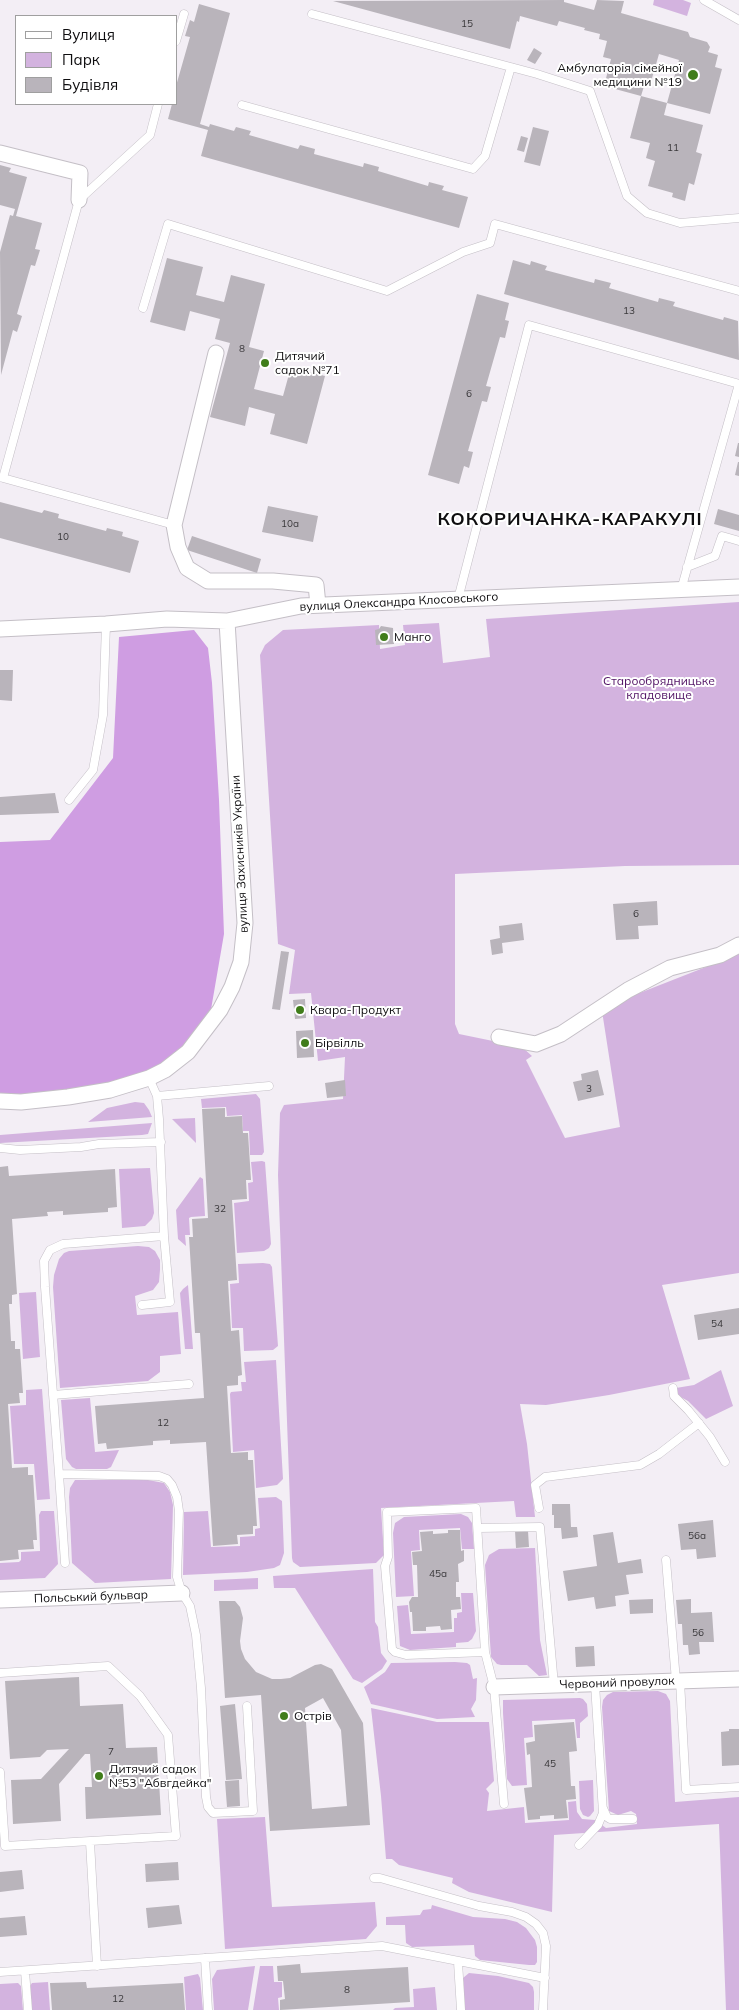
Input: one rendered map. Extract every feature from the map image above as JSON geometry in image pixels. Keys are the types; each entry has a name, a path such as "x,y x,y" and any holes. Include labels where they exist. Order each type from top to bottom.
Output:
{"street":[{"path":"0,153 80,174 79,200"},
{"path":"216,353 174,525 178,547 187,568 208,581 273,581 316,585 318,605"},
{"name":"вулиця Олександра Клосовського","path":"0,629 106,624 167,618 227,621 301,606 318,605 739,587"},
{"name":"вулиця Захисників України","path":"0,1102 21,1102 68,1097 110,1090 149,1078 165,1070 188,1052 220,1010 232,987 241,962 245,923 227,621"},
{"path":"498,1037 536,1044 561,1034 628,990 670,968 720,955 739,945"},
{"name":"Польський бульвар","path":"0,1600 182,1593"},
{"name":"Червоний провулок","path":"494,1688 739,1679"}],"lane":[{"path":"704,0 739,20"},
{"path":"178,34 184,14"},
{"path":"312,14 511,67 590,91 627,196 647,213 680,223 739,218"},
{"path":"242,105 473,169 485,156 511,67"},
{"path":"158,105 150,135 79,200 3,478 174,525"},
{"path":"144,308 168,224 387,291 463,252 490,243 495,224 739,291"},
{"path":"458,599 529,325 738,384 681,590"},
{"path":"687,567 714,556 722,536 739,541"},
{"path":"69,800 92,770 103,715 106,624"},
{"path":"142,1305 170,1302 164,1236 161,1142 157,1096 149,1078"},
{"path":"157,1096 269,1086"},
{"path":"0,1148 20,1150 81,1147 99,1144 161,1142"},
{"path":"65,1563 43,1270 44,1260 50,1250 63,1244 164,1236"},
{"path":"52,1395 189,1384"},
{"path":"673,1388 674,1396 710,1436 725,1462"},
{"path":"539,1508 535,1485 545,1477 640,1465 659,1454 699,1423"},
{"path":"59,1474 159,1476 167,1479 172,1484 179,1510 177,1577 182,1593 190,1606 196,1635 201,1688 206,1797 208,1807 213,1813 253,1811 247,1706"},
{"path":"485,1652 406,1655 395,1652 391,1644 385,1566 388,1557 387,1512 476,1508 479,1528 485,1652 494,1688 504,1804"},
{"path":"479,1528 540,1527 554,1685"},
{"path":"666,1560 686,1790 739,1787"},
{"path":"0,1673 108,1666 140,1696 168,1735 176,1836 5,1846 0,1772"},
{"path":"595,1684 604,1813 610,1819 633,1819"},
{"path":"579,1845 598,1825 603,1806"},
{"path":"90,1842 97,1966"},
{"path":"374,1878 526,1917 536,1924 543,1933 546,1946 543,2010"},
{"path":"0,1972 382,1946 545,1978"},
{"path":"205,1958 208,2010"},
{"path":"458,1962 461,2010"},
{"path":"25,1971 28,2010"}],"green space":[{"path":"654,0 683,0 691,3 687,16 653,5"},
{"name":"Старообрядницьке кладовище","path":"739,602 739,865 625,866 455,874 455,1024 459,1034 522,1047 532,1056 526,1060 565,1138 620,1127 602,1011 637,994 739,954 739,1273 662,1285 690,1379 546,1405 520,1404 527,1444 535,1517 516,1517 514,1501 381,1508 384,1555 376,1563 300,1567 293,1562 292,1558 278,1175 280,1113 284,1105 343,1099 345,1057 318,1061 311,993 289,994 295,950 278,944 260,655 265,645 283,630 379,625 380,649 405,645 403,625 439,623 443,663 490,657 486,619"},
{"path":"256,1094 260,1099 264,1152 262,1155 250,1155 249,1131 243,1131 242,1115 227,1116 226,1107 202,1108 201,1099"},
{"path":"135,1102 144,1103 152,1117 88,1122 107,1108"},
{"path":"195,1118 196,1143 172,1119"},
{"path":"152,1123 148,1134 142,1135 0,1143 0,1135"},
{"path":"251,1162 265,1162 271,1244 264,1251 237,1253 234,1203 249,1201 248,1183 253,1182"},
{"path":"150,1168 154,1213 152,1219 145,1226 122,1228 119,1169"},
{"path":"200,1177 203,1179 205,1216 189,1218 190,1235 185,1235 186,1246 178,1239 176,1210"},
{"path":"138,1246 149,1247 155,1251 160,1260 160,1270 159,1282 153,1290 135,1296 137,1315 178,1312 181,1354 160,1356 160,1372 148,1381 60,1388 53,1287 54,1275 59,1259 64,1253 69,1251"},
{"path":"238,1264 270,1264 272,1267 278,1346 273,1350 244,1351 243,1328 232,1328 230,1284 239,1283"},
{"path":"188,1285 193,1349 185,1349 180,1293"},
{"path":"36,1292 40,1357 23,1359 19,1293"},
{"path":"276,1360 283,1479 277,1485 256,1488 254,1450 233,1452 230,1394 231,1392 242,1391 241,1382 246,1382 244,1362"},
{"path":"721,1370 733,1406 706,1419 688,1401 677,1395 676,1388 694,1385"},
{"path":"42,1389 50,1499 37,1500 34,1464 14,1464 10,1406 26,1405 26,1390"},
{"path":"90,1398 95,1452 119,1450 111,1467 107,1469 76,1469 66,1459 61,1400"},
{"path":"75,1480 148,1480 164,1483 170,1492 173,1505 171,1579 95,1583 72,1563 69,1497 70,1488"},
{"path":"276,1497 282,1501 284,1553 280,1565 274,1568 247,1572 183,1575 184,1512 208,1511 211,1547 240,1546 240,1537 255,1536 255,1529 260,1528 258,1498"},
{"path":"41,1511 54,1511 58,1564 45,1578 0,1580 0,1563 19,1562 21,1560 21,1552 40,1551 39,1515"},
{"path":"461,1514 468,1517 472,1523 474,1549 462,1549 460,1528 419,1530 420,1550 411,1551 414,1596 396,1597 393,1533 395,1523 404,1517"},
{"path":"535,1548 540,1640 547,1675 539,1676 527,1665 501,1665 497,1664 491,1657 485,1565 489,1555 499,1549"},
{"path":"373,1569 375,1622 378,1627 381,1653 387,1661 382,1669 362,1683 353,1679 295,1588 274,1588 273,1576"},
{"path":"258,1578 258,1589 214,1591 214,1580"},
{"path":"461,1593 473,1593 476,1631 472,1639 468,1642 456,1643 456,1647 410,1650 400,1646 397,1606 408,1605 411,1634 454,1632 454,1618 457,1618 457,1613 462,1612"},
{"path":"455,1662 470,1665 473,1679 477,1678 476,1700 471,1709 475,1717 437,1719 371,1704 364,1687 385,1672 391,1663"},
{"path":"658,1691 666,1694 670,1701 675,1802 739,1797 739,2010 726,2010 719,1824 554,1835 552,1912 469,1892 452,1883 453,1878 399,1865 392,1859 386,1859 371,1708 437,1722 489,1722 494,1781 486,1789 489,1793 487,1811 524,1807 525,1823 569,1820 568,1802 576,1801 577,1812 582,1819 595,1820 606,1828 637,1824 636,1814 631,1811 618,1815 609,1811 603,1700 613,1692"},
{"path":"580,1698 587,1704 588,1716 580,1723 580,1738 577,1738 575,1719 532,1721 533,1737 524,1738 527,1785 512,1786 507,1779 503,1700"},
{"path":"593,1780 594,1811 588,1817 583,1815 580,1809 579,1781"},
{"path":"265,1817 272,1907 375,1902 377,1926 366,1939 225,1949 217,1819"},
{"path":"432,1905 473,1917 505,1919 517,1922 526,1928 535,1940 537,1962 535,1965 529,1965 480,1960 475,1956 474,1945 412,1947 406,1943 405,1925 386,1925 386,1917 420,1915 423,1910 431,1909"},
{"path":"255,1966 248,2010 214,2010 212,1979 217,1970"},
{"path":"260,1966 273,1966 274,1982 282,1982 282,1997 278,1998 279,2010 253,2010"},
{"path":"469,1973 498,1976 529,1983 533,1987 534,1992 534,2010 464,2010 463,1978"},
{"path":"198,1974 203,2010 186,2010 184,1977"},
{"path":"48,1982 50,2010 32,2010 30,1986 32,1983"},
{"path":"18,1983 21,1986 23,2010 0,2010 0,1984"},
{"path":"435,1987 437,2010 393,2010 395,2008 414,2007 413,1989"}],"shaded area":[{"path":"194,630 208,648 212,683 224,934 208,1027 149,1078 0,1101 0,842 50,840 113,758 119,637"}],"building":[{"path":"564,0 564,2 594,10 597,0 624,1 621,13 688,32 690,37 707,42 710,47 708,52 718,55 715,67 722,69 710,114 667,103 679,60 659,54 650,85 645,83 641,96 604,86 611,59 603,57 607,41 599,39 600,34 584,30 585,28 559,21 557,26 520,16 510,49 333,1"},
{"path":"199,4 230,13 200,124 209,127 210,124 234,131 236,127 251,131 249,135 298,149 300,145 315,149 314,154 363,167 364,163 379,167 378,171 428,186 429,182 444,186 442,190 468,197 459,228 201,156 208,130 168,119 172,105 178,105 178,79 190,37 185,36 190,20 194,22"},
{"path":"534,48 542,53 535,64 527,60"},
{"path":"641,96 667,103 664,115 703,125 696,152 702,154 694,185 689,183 685,201 672,197 673,193 648,186 655,161 646,158 650,143 630,138"},
{"path":"533,127 549,131 540,166 524,162"},
{"path":"521,136 528,138 524,152 517,150"},
{"path":"0,165 11,168 9,172 27,177 16,216 42,223 35,249 40,250 35,266 31,265 17,314 22,316 17,332 13,330 1,375 0,252 10,215 13,216 15,209 0,205"},
{"path":"167,258 203,267 196,295 224,302 231,275 265,284 249,347 264,351 254,389 283,396 291,367 325,376 307,444 270,434 275,414 249,407 245,426 210,417 230,343 215,339 220,319 190,311 185,331 150,322"},
{"path":"513,260 530,265 531,261 547,266 545,270 594,283 595,279 611,283 609,288 658,302 659,298 675,302 673,306 723,320 724,317 738,321 739,360 504,294"},
{"path":"477,294 509,303 505,320 509,321 505,338 500,337 486,386 491,387 487,402 482,401 468,451 473,452 469,468 464,466 459,484 428,475"},
{"path":"739,443 739,457 735,456"},
{"path":"739,462 739,476 735,475"},
{"path":"0,502 42,513 44,510 59,514 58,518 106,531 107,528 123,532 122,536 139,541 130,573 0,538"},
{"path":"268,506 318,516 313,542 262,532"},
{"path":"718,509 739,515 739,531 714,524"},
{"path":"192,536 261,559 257,573 187,550"},
{"path":"381,626 393,628 394,644 376,645 375,630"},
{"path":"0,670 13,670 12,701 0,700"},
{"path":"55,793 59,813 0,815 0,797"},
{"path":"657,901 658,925 638,926 639,939 616,940 613,904"},
{"path":"522,923 524,940 502,943 503,953 492,955 490,940 500,938 499,926"},
{"path":"281,951 289,952 280,1010 272,1009"},
{"path":"305,999 306,1018 295,1019 293,1000"},
{"path":"313,1030 314,1057 297,1058 296,1031"},
{"path":"598,1070 604,1095 578,1101 573,1082 582,1080 581,1074"},
{"path":"345,1080 346,1096 327,1098 325,1083"},
{"path":"225,1108 225,1117 242,1116 243,1133 248,1133 251,1180 246,1180 247,1199 232,1200 237,1280 228,1281 231,1331 239,1330 242,1375 238,1376 238,1385 227,1386 231,1453 248,1452 248,1460 253,1460 257,1526 253,1526 253,1534 237,1535 238,1544 213,1546 206,1442 170,1444 170,1440 153,1441 153,1445 107,1449 106,1443 98,1444 95,1406 204,1398 200,1333 195,1333 189,1237 193,1237 192,1219 208,1218 202,1109"},
{"path":"8,1166 9,1176 115,1169 117,1207 108,1208 108,1212 63,1215 63,1211 47,1212 48,1216 12,1219 17,1294 12,1295 12,1304 9,1304 11,1341 15,1341 15,1349 20,1349 23,1393 19,1393 20,1403 8,1404 12,1468 28,1467 28,1475 33,1475 37,1540 33,1540 34,1549 18,1550 19,1559 0,1561 0,1167"},
{"path":"739,1308 739,1334 698,1340 694,1315"},
{"path":"552,1504 570,1504 571,1527 577,1527 578,1537 562,1539 561,1528 554,1528"},
{"path":"713,1520 716,1557 697,1559 696,1549 681,1550 678,1524"},
{"path":"448,1530 460,1530 461,1551 464,1550 464,1561 458,1564 459,1582 456,1582 456,1597 460,1597 461,1609 451,1610 452,1629 441,1630 440,1626 426,1627 426,1631 413,1631 412,1612 410,1612 409,1602 412,1597 418,1597 417,1565 413,1565 412,1552 422,1551 420,1532 433,1531 433,1534 448,1533"},
{"path":"515,1531 528,1531 529,1547 516,1548"},
{"path":"613,1532 618,1563 641,1559 643,1573 626,1575 629,1594 615,1596 616,1606 596,1609 594,1597 568,1601 563,1571 597,1566 593,1535"},
{"path":"653,1599 653,1613 630,1614 629,1600"},
{"path":"691,1599 691,1613 712,1612 714,1642 699,1642 700,1654 689,1655 688,1645 683,1645 682,1624 678,1624 676,1600"},
{"name":"Острів","path":"219,1601 235,1601 240,1607 243,1618 240,1641 241,1649 245,1659 256,1672 272,1679 281,1679 290,1678 315,1665 321,1664 332,1669 363,1723 370,1825 270,1831 261,1695 225,1698","holes":["323,1698 341,1730 347,1806 312,1809 305,1708"]},
{"path":"594,1646 595,1666 576,1667 575,1647"},
{"path":"79,1677 80,1706 123,1704 126,1748 157,1747 161,1815 86,1819 85,1787 92,1787 90,1754 85,1754 59,1784 61,1821 13,1824 11,1780 41,1779 69,1749 47,1750 40,1757 10,1759 5,1681"},
{"path":"235,1704 242,1779 226,1780 220,1706"},
{"path":"574,1722 577,1751 569,1752 571,1786 575,1786 576,1799 566,1800 568,1818 554,1819 554,1815 540,1816 540,1819 528,1820 524,1788 532,1787 530,1754 527,1755 526,1743 535,1741 534,1725"},
{"path":"729,1729 739,1729 739,1765 722,1766 721,1732 729,1731"},
{"path":"239,1780 240,1806 227,1807 225,1781"},
{"path":"178,1862 179,1880 146,1882 145,1864"},
{"path":"22,1870 24,1889 0,1892 0,1872"},
{"path":"179,1905 182,1924 148,1928 146,1908"},
{"path":"25,1916 27,1935 0,1937 0,1918"},
{"path":"300,1964 301,1973 408,1967 410,2002 280,2010 280,2000 285,1999 283,1981 278,1981 277,1966"},
{"path":"86,1982 87,1988 183,1983 185,2010 52,2010 50,1983"}],"place":[{"name":"Амбулаторія сімейної медицини №19","path":"693,75"},
{"name":"Дитячий садок №71","path":"265,363"},
{"name":"Манго","path":"384,637"},
{"name":"Квара-Продукт","path":"300,1010"},
{"name":"Бірвілль","path":"305,1043"},
{"name":"Острів","path":"284,1716"},
{"name":"Дитячий садок №53 \"Абвгдейка\"","path":"99,1776"}],"district":[{"name":"КОКОРИЧАНКА-КАРАКУЛІ","path":"570,520"}]}
